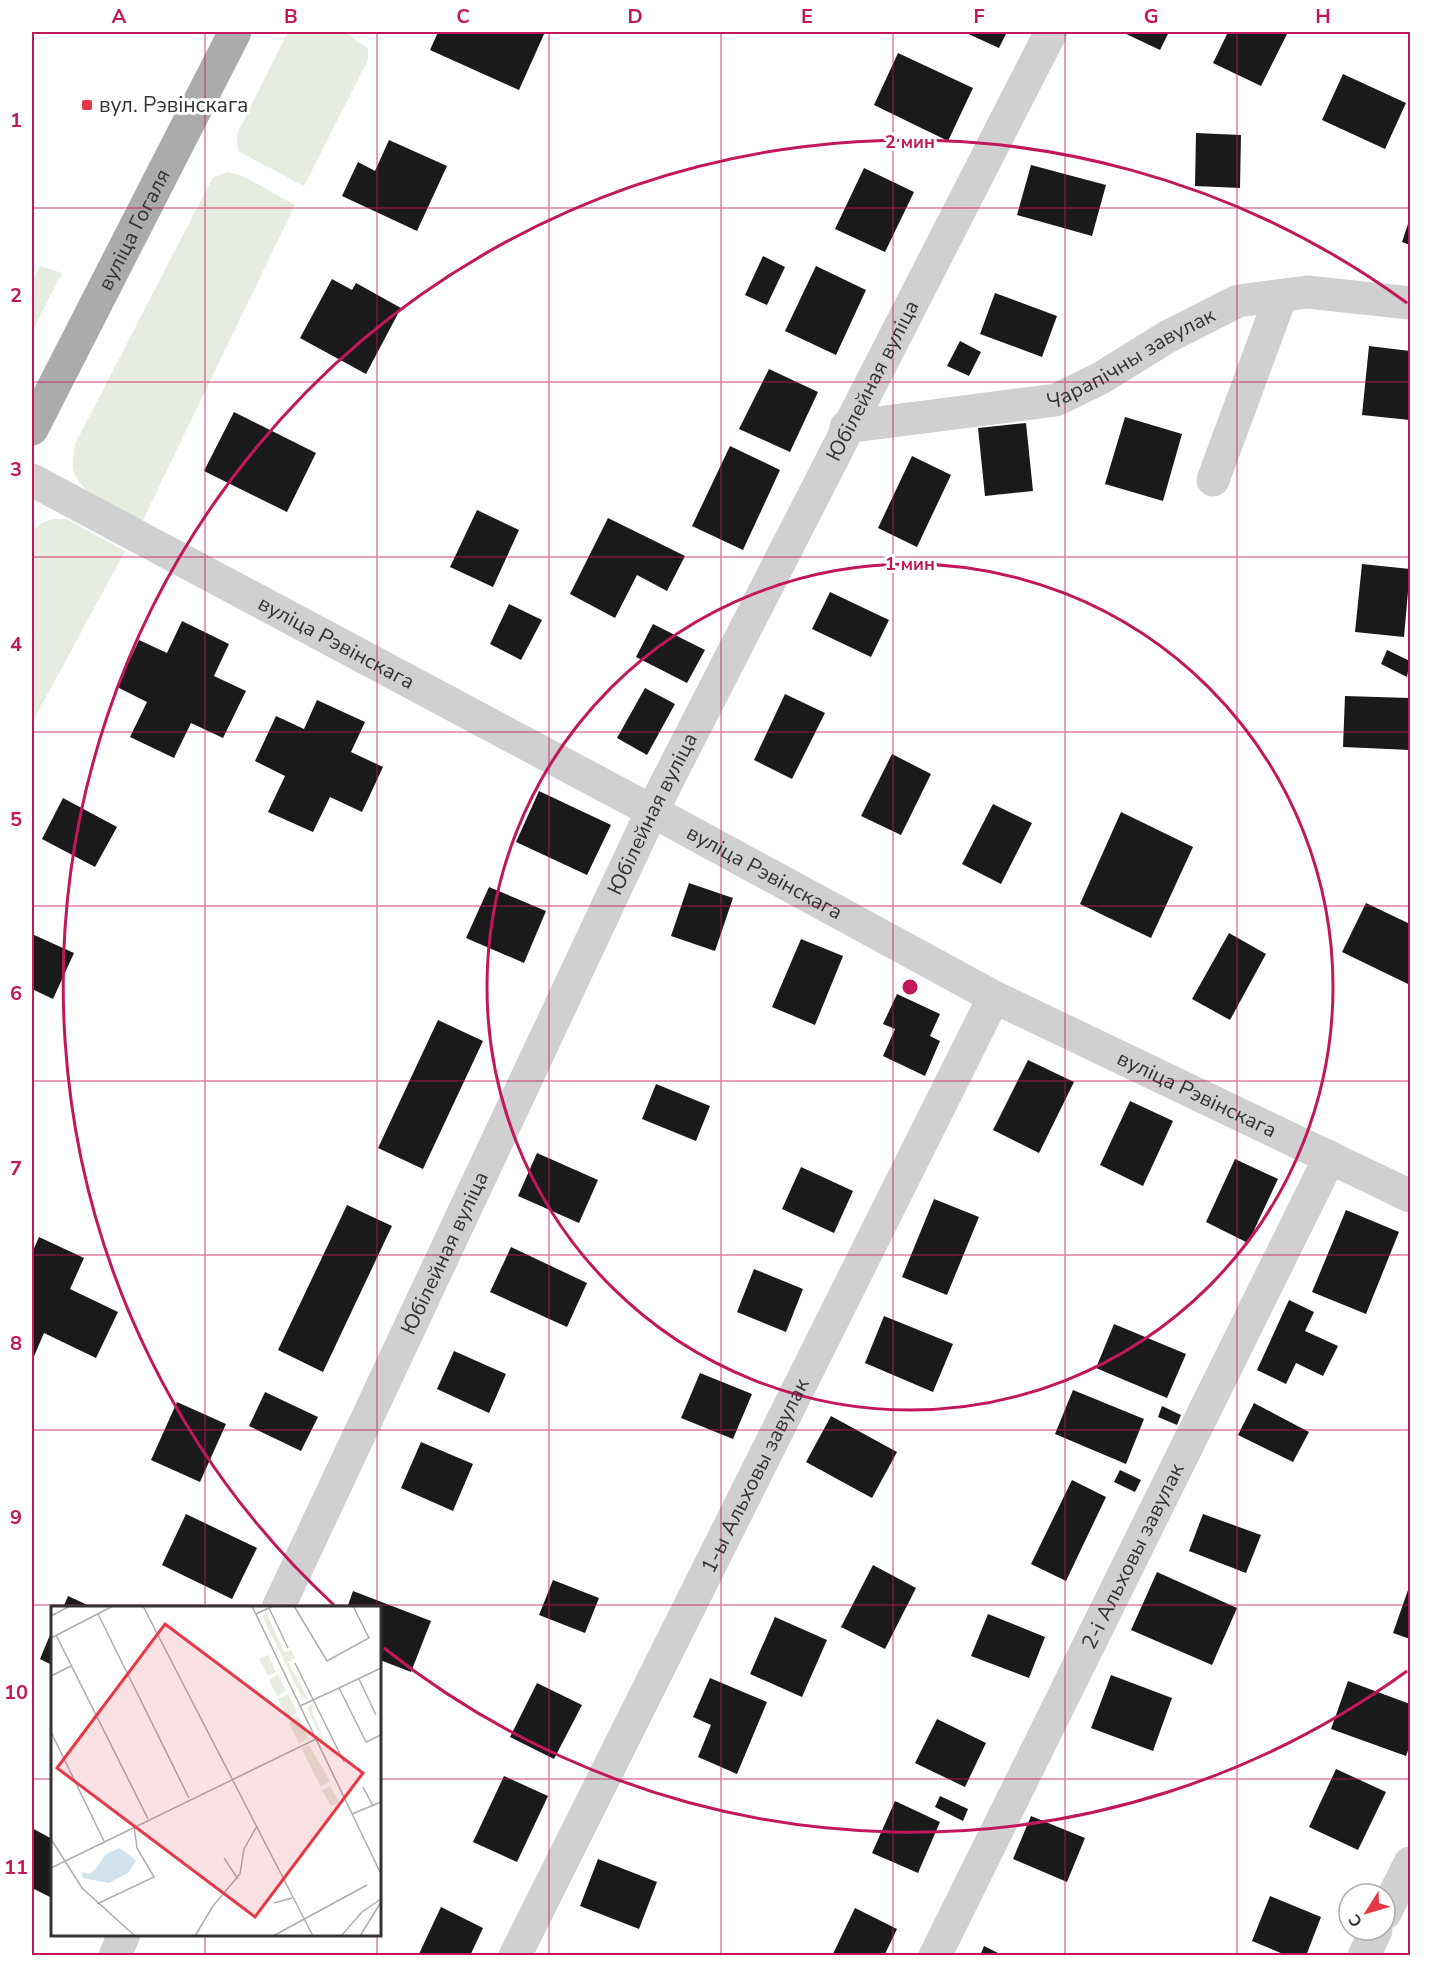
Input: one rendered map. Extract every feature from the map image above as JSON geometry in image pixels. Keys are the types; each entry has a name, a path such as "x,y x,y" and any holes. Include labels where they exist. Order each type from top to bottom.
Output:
{"main road":[{"name":"вуліца Гогаля","path":"32,429 235,32"}],"street":[{"name":"Юбілейная вуліца","path":"279,1606 652,811 846,427 1051,32"},
{"name":"Чарапічны завулак","path":"846,427 1056,400 1101,378 1167,337 1238,301 1307,292 1410,303"},
{"path":"1213,480 1281,296"},
{"name":"вуліца Рэвінскага","path":"32,480 652,811 994,997 1410,1196"},
{"name":"1-ы Альховы завулак","path":"515,1956 994,997"},
{"name":"2-і Альховы завулак","path":"935,1956 1330,1157"},
{"path":"1397,1889 1410,1863"},
{"path":"114,1956 124,1936"},
{"path":"1364,1956 1371,1942"}],"shaded area":[{"path":"288,32 344,32 368,48 368,60 304,186 238,151 237,134"},
{"path":"228,172 245,177 295,205 142,522 101,501 82,486 73,468 75,444 213,177"},
{"path":"40,266 62,273 32,332 32,282"},
{"path":"52,519 67,519 125,551 32,723 32,531 40,524"}],"building":[{"path":"438,32 545,32 519,90 430,50"},
{"path":"964,32 1007,32 999,48"},
{"path":"1122,32 1169,32 1160,50"},
{"path":"1228,32 1288,32 1261,86 1213,63"},
{"path":"898,53 973,88 948,141 874,105"},
{"path":"1343,74 1406,103 1385,149 1322,120"},
{"path":"1196,133 1241,135 1240,188 1195,186"},
{"path":"389,140 447,166 417,231 342,196 358,162 375,171"},
{"path":"1031,165 1106,185 1092,236 1017,215"},
{"path":"864,168 914,192 885,252 835,229"},
{"path":"1410,218 1410,245 1402,242"},
{"path":"763,256 785,267 767,305 745,295"},
{"path":"816,266 866,290 836,355 785,331"},
{"path":"332,279 352,290 356,283 401,308 366,374 300,338"},
{"path":"995,293 1057,316 1042,357 980,334"},
{"path":"960,341 981,352 969,376 947,366"},
{"path":"1369,346 1410,351 1410,420 1362,415"},
{"path":"769,369 818,392 790,452 739,429"},
{"path":"234,412 316,453 287,512 204,471"},
{"path":"1125,417 1182,434 1163,501 1105,484"},
{"path":"1026,423 1033,491 985,496 978,428"},
{"path":"730,446 780,470 743,550 692,526"},
{"path":"912,456 951,475 917,547 878,528"},
{"path":"477,510 519,530 493,587 450,567"},
{"path":"608,518 685,556 667,591 637,575 615,618 570,594"},
{"path":"1362,564 1410,569 1404,637 1355,632"},
{"path":"830,592 889,620 871,657 812,629"},
{"path":"509,604 542,620 521,660 490,644"},
{"path":"182,621 229,644 214,676 246,691 223,738 191,723 174,758 130,737 147,702 117,687 139,640 167,653"},
{"path":"653,624 705,650 687,683 636,657"},
{"path":"1387,650 1410,661 1407,677 1381,664"},
{"path":"645,688 675,704 647,755 617,738"},
{"path":"785,694 825,713 792,779 754,760"},
{"path":"1345,696 1410,698 1410,750 1343,747"},
{"path":"317,700 365,722 351,752 383,767 362,812 330,797 313,832 268,812 285,776 255,761 276,716 304,729"},
{"path":"892,754 931,774 901,835 861,816"},
{"path":"539,791 611,825 587,875 516,842"},
{"path":"63,798 117,827 95,867 42,839"},
{"path":"993,804 1032,823 1001,884 962,864"},
{"path":"1121,812 1193,847 1151,938 1080,904"},
{"path":"689,883 733,898 715,951 671,936"},
{"path":"489,887 546,911 524,963 466,938"},
{"path":"1366,903 1410,924 1408,984 1342,952"},
{"path":"1229,933 1266,954 1230,1020 1192,999"},
{"path":"32,934 74,953 53,999 32,989"},
{"path":"801,939 843,956 815,1025 772,1007"},
{"path":"897,994 940,1014 930,1036 940,1041 925,1076 883,1056 895,1029 883,1024"},
{"path":"438,1020 483,1041 423,1169 378,1148"},
{"path":"1028,1060 1074,1082 1039,1153 993,1130"},
{"path":"656,1084 710,1106 696,1141 642,1119"},
{"path":"1130,1101 1173,1121 1143,1186 1100,1165"},
{"path":"537,1153 598,1180 579,1223 518,1196"},
{"path":"1235,1159 1278,1179 1248,1243 1206,1222"},
{"path":"801,1167 853,1191 834,1233 782,1209"},
{"path":"934,1199 979,1217 947,1295 902,1277"},
{"path":"347,1205 392,1226 323,1372 278,1350"},
{"path":"1346,1210 1399,1232 1366,1314 1312,1292"},
{"path":"39,1237 84,1258 70,1289 118,1312 96,1358 44,1333 32,1361 32,1253"},
{"path":"511,1247 587,1283 567,1327 490,1292"},
{"path":"754,1269 803,1289 786,1332 737,1312"},
{"path":"1289,1300 1314,1312 1305,1331 1338,1346 1323,1376 1296,1363 1286,1384 1257,1370"},
{"path":"884,1316 953,1344 933,1392 865,1363"},
{"path":"1114,1324 1186,1354 1167,1398 1096,1368"},
{"path":"454,1351 506,1374 489,1413 437,1389"},
{"path":"700,1373 752,1394 733,1439 681,1418"},
{"path":"1073,1390 1144,1419 1126,1464 1055,1434"},
{"path":"265,1392 318,1417 301,1451 249,1426"},
{"path":"177,1402 226,1424 200,1482 151,1460"},
{"path":"1254,1403 1309,1432 1293,1462 1238,1435"},
{"path":"1162,1406 1181,1415 1177,1425 1158,1417"},
{"path":"831,1416 897,1452 872,1498 806,1462"},
{"path":"421,1442 473,1464 453,1511 401,1488"},
{"path":"1120,1470 1141,1480 1135,1492 1114,1482"},
{"path":"1072,1480 1106,1497 1066,1581 1031,1564"},
{"path":"186,1514 257,1548 232,1599 162,1565"},
{"path":"1203,1514 1261,1535 1246,1573 1189,1551"},
{"path":"873,1565 916,1588 885,1649 841,1627"},
{"path":"1157,1572 1237,1608 1212,1665 1131,1630"},
{"path":"553,1580 599,1598 585,1633 539,1615"},
{"path":"1408,1590 1410,1591 1410,1639 1393,1633"},
{"path":"353,1591 431,1621 411,1672 381,1660 381,1606 348,1606"},
{"path":"68,1596 90,1606 64,1606"},
{"path":"988,1614 1045,1637 1029,1678 971,1656"},
{"path":"775,1617 827,1640 802,1697 750,1674"},
{"path":"51,1632 51,1664 40,1659"},
{"path":"1111,1675 1172,1698 1153,1751 1091,1728"},
{"path":"710,1678 767,1702 737,1774 698,1757 711,1725 693,1717"},
{"path":"1348,1681 1410,1704 1410,1745 1406,1756 1331,1729"},
{"path":"537,1683 582,1705 554,1759 510,1737"},
{"path":"937,1719 986,1743 965,1787 915,1763"},
{"path":"1336,1769 1386,1792 1358,1850 1309,1827"},
{"path":"504,1776 548,1796 517,1862 473,1842"},
{"path":"940,1796 968,1809 963,1821 935,1807"},
{"path":"895,1801 940,1822 918,1873 872,1853"},
{"path":"1031,1816 1085,1838 1067,1882 1013,1859"},
{"path":"32,1828 51,1838 51,1898 32,1888"},
{"path":"598,1859 657,1882 639,1929 580,1906"},
{"path":"1270,1896 1321,1917 1306,1956 1288,1956 1252,1941"},
{"path":"441,1907 483,1928 470,1956 418,1956"},
{"path":"855,1908 897,1929 884,1956 832,1956"},
{"path":"984,1946 1004,1956 980,1956"}],"place":[{"name":"вул. Рэвінскага","path":"87,105"}]}
